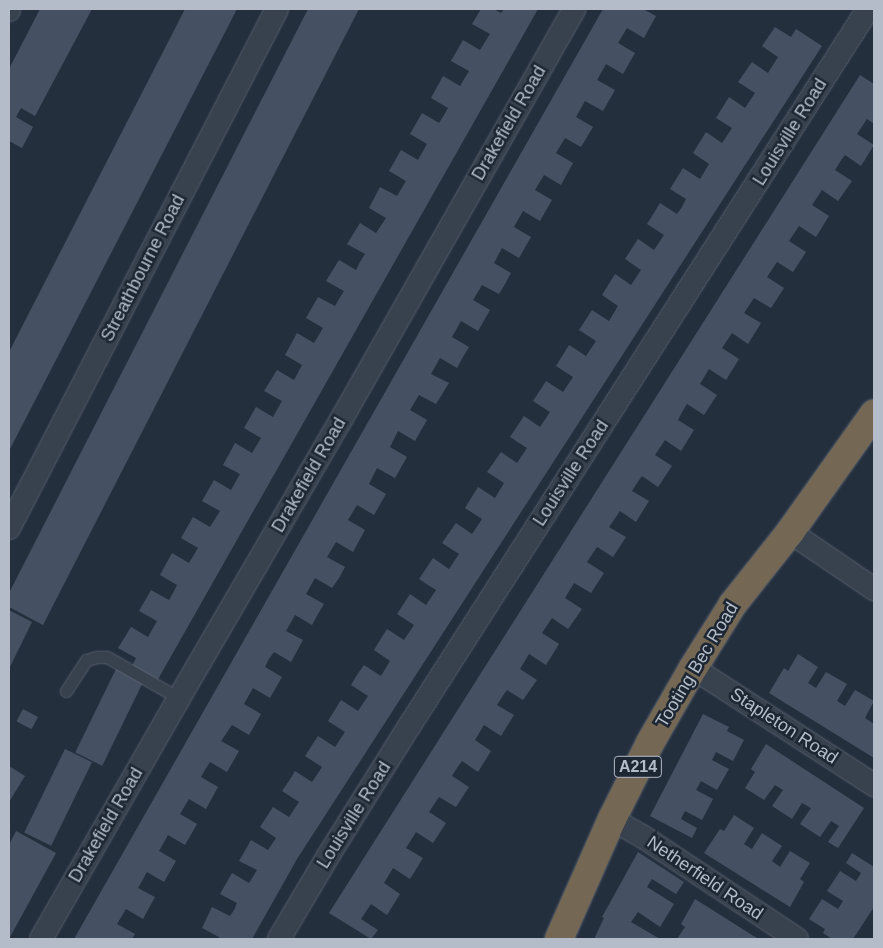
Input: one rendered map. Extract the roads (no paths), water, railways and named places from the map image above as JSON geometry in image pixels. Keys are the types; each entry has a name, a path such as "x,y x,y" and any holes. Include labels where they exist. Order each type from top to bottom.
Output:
{"highway":[{"name":"Tooting Bec Road","path":"559,939 612,819 650,743 693,668 734,604 790,532 874,414"}],"street":[{"name":"Streathbourne Road","path":"9,528 277,9"},
{"name":"Drakefield Road","path":"41,939 342,418 574,9"},
{"name":"Louisville Road","path":"279,939 405,734 868,9"},
{"path":"790,532 874,589"},
{"name":"Stapleton Road","path":"693,668 874,785"},
{"name":"Netherfield Road","path":"612,819 642,836 797,939"}],"lane":[{"path":"66,690 86,660 107,657 179,698"}]}
